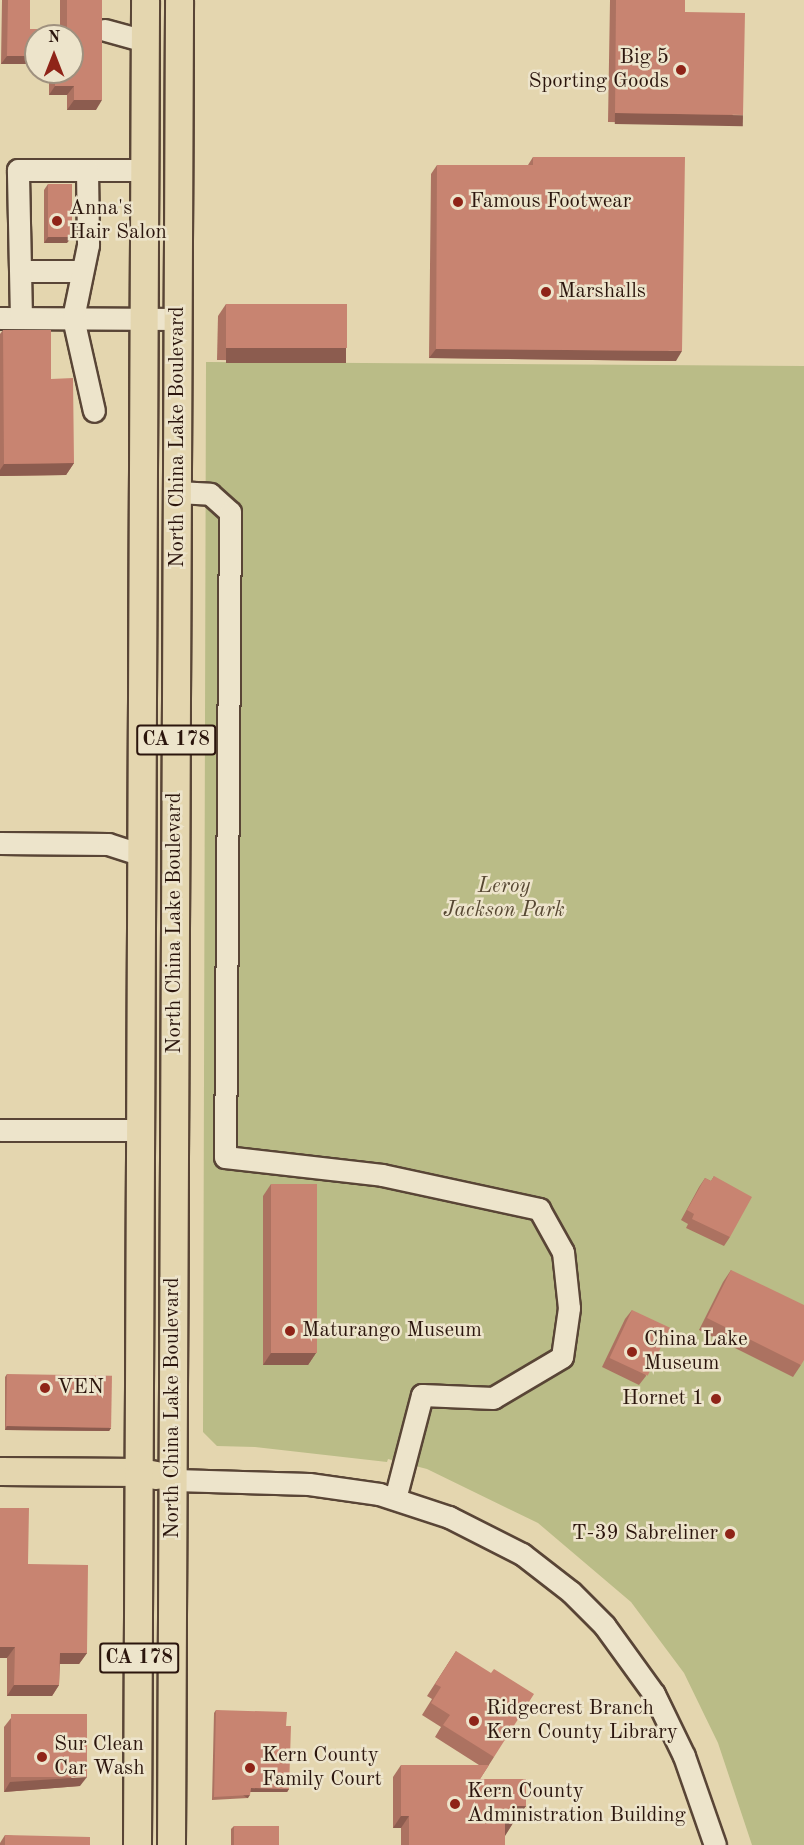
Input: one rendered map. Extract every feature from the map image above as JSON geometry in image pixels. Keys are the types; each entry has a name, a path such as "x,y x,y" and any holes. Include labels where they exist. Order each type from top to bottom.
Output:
{"main road":[{"name":"North China Lake Boulevard","path":"137,1845 145,0"},
{"name":"North China Lake Boulevard","path":"171,1845 175,1480 174,1020 179,0"},
{"path":"141,855 152,858 160,868 157,971 174,1020"},
{"path":"0,1471 140,1472 175,1480"}],"street":[{"path":"105,30 145,41"},
{"path":"21,318 22,271 18,170 144,170"},
{"path":"87,170 88,245 73,318 94,411"},
{"path":"22,271 81,271"},
{"path":"0,318 178,319"},
{"path":"177,492 210,494 230,512 225,1157 382,1175 539,1209 563,1252 569,1308 562,1357 493,1398 422,1395 395,1499"},
{"path":"0,843 108,844 141,855"},
{"path":"0,1130 140,1130"},
{"path":"175,1480 309,1484 395,1499 449,1516 522,1554 571,1592 604,1625 630,1658 664,1714 715,1845"}],"green space":[{"name":"Leroy Jackson Park","path":"206,362 804,366 804,1845 752,1845 718,1743 684,1673 631,1602 538,1523 427,1469 388,1459 387,1462 255,1447 217,1446 203,1432"}],"building":[{"path":"8,0 30,0 30,24 24,24 24,56 7,56"},
{"path":"67,0 102,0 102,100 74,100 74,86 55,86 55,84 84,84 84,24 67,24"},
{"path":"616,0 685,0 685,12 745,13 743,115 615,113"},
{"path":"533,157 685,157 682,351 436,349 437,165 533,165"},
{"path":"48,184 72,184 72,237 48,237"},
{"path":"226,304 347,304 347,348 226,348"},
{"path":"3,330 51,330 51,379 73,378 74,463 4,464"},
{"path":"714,1176 752,1197 730,1237 692,1219 694,1214 687,1210 705,1178 711,1181"},
{"path":"271,1184 317,1184 317,1353 271,1353"},
{"path":"731,1270 804,1305 804,1360 801,1365 707,1318"},
{"name":"China Lake Museum","path":"632,1310 670,1328 648,1376 610,1358"},
{"path":"7,1374 112,1376 111,1428 6,1426"},
{"path":"0,1508 29,1508 28,1564 88,1565 87,1653 60,1653 59,1685 14,1685 15,1647 0,1647"},
{"name":"Ridgecrest Branch Kern County Library","path":"456,1651 491,1673 494,1669 534,1694 494,1757 443,1725 450,1715 431,1703 441,1687 435,1684"},
{"name":"Kern County Family Court","path":"216,1710 287,1712 286,1726 291,1726 289,1789 251,1788 250,1795 214,1797"},
{"name":"Sur Clean Car Wash","path":"11,1714 87,1714 87,1777 11,1777"},
{"name":"Kern County Administration Building","path":"401,1765 489,1765 480,1779 526,1779 526,1806 513,1806 513,1823 505,1823 505,1845 409,1845 409,1816 401,1816"},
{"path":"234,1826 279,1826 279,1845 234,1845"},
{"path":"5,1835 90,1837 90,1845 5,1845"}],"place":[{"name":"Big 5 Sporting Goods","path":"681,70"},
{"name":"Famous Footwear","path":"458,202"},
{"name":"Anna's Hair Salon","path":"57,221"},
{"name":"Marshalls","path":"546,292"},
{"name":"Maturango Museum","path":"290,1331"},
{"name":"China Lake Museum","path":"632,1352"},
{"name":"VEN","path":"45,1388"},
{"name":"Hornet 1","path":"716,1399"},
{"name":"T-39 Sabreliner","path":"730,1534"},
{"name":"Ridgecrest Branch Kern County Library","path":"474,1721"},
{"name":"Sur Clean Car Wash","path":"42,1757"},
{"name":"Kern County Family Court","path":"250,1768"},
{"name":"Kern County Administration Building","path":"455,1804"}]}
